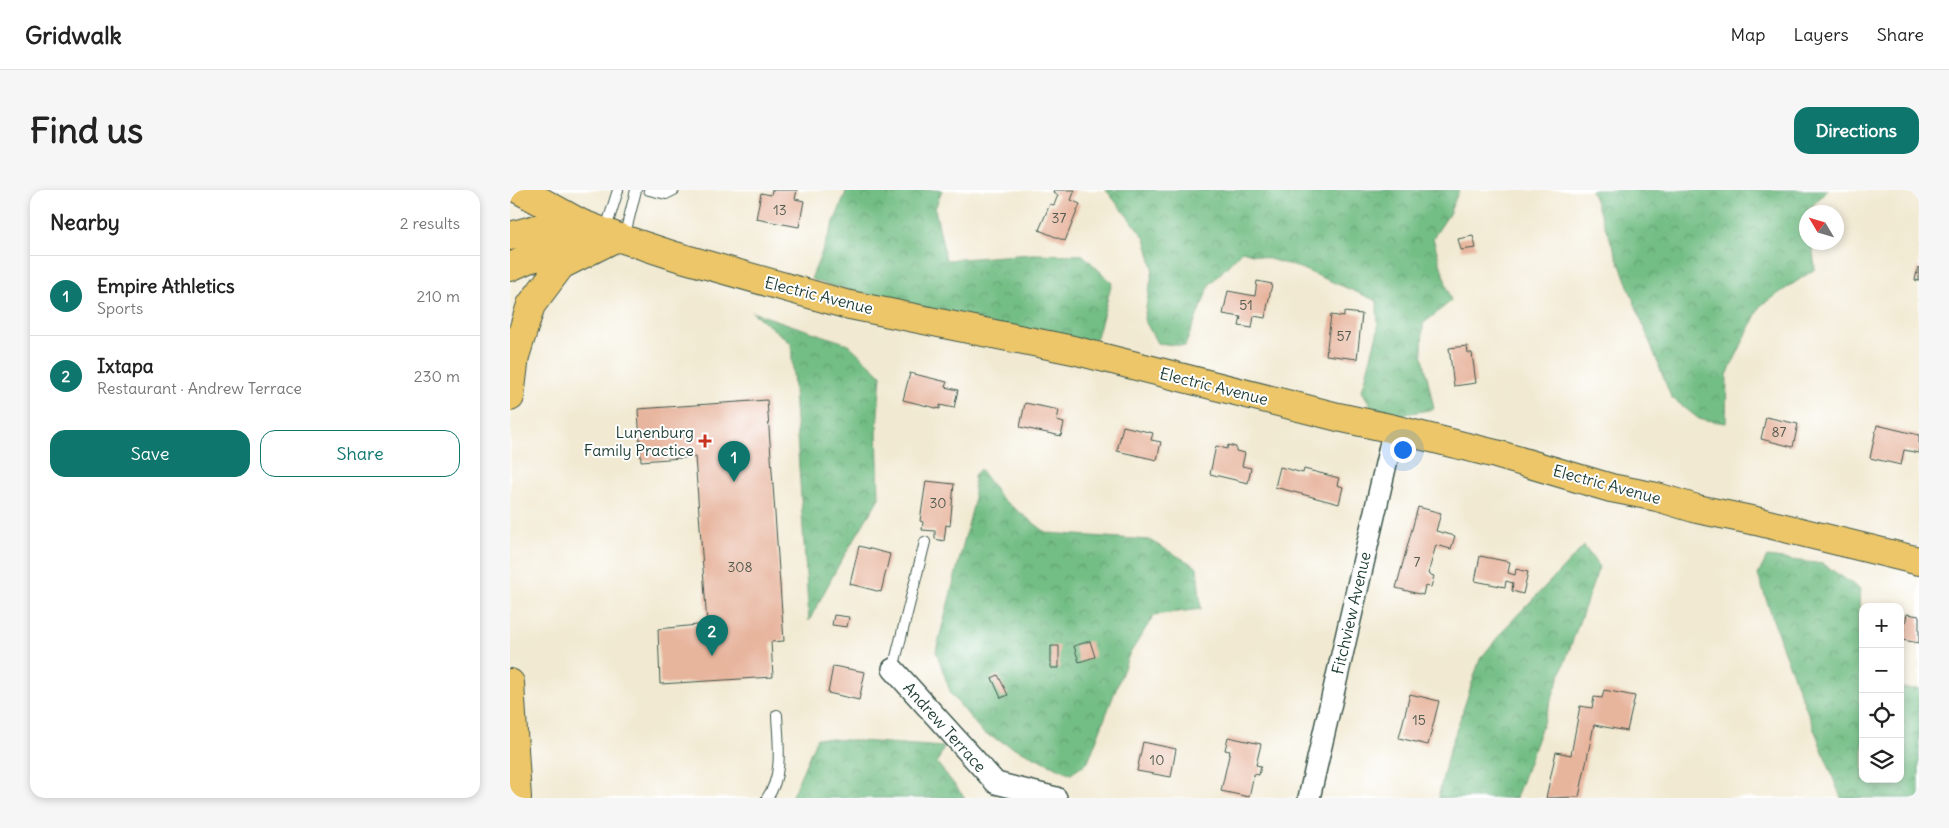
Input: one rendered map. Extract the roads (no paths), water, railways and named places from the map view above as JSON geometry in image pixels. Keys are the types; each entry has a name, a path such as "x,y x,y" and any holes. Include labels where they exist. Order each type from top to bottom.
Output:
{"main road":[{"path":"520,190 605,236"},
{"path":"510,236 547,226 605,236"},
{"path":"510,267 528,259 605,236"},
{"path":"510,397 515,356 530,305 561,265 605,236"},
{"name":"Electric Avenue","path":"605,236 845,304 1073,350 1338,417 1496,454 1611,488 1657,497 1697,509 1756,521 1919,561"},
{"path":"510,683 517,798"}],"street":[{"name":"Fitchview Avenue","path":"1309,798 1394,429"},
{"name":"Andrew Terrace","path":"892,669 996,783 1056,798"}],"lane":[{"path":"605,236 618,190"},
{"path":"605,236 636,190"},
{"path":"649,190 666,194 674,190"},
{"path":"892,669 925,542"},
{"path":"767,798 771,793 779,770 777,714"}],"place":[{"name":"Lunenburg Family Practice","path":"705,441"},
{"name":"Empire Athletics","path":"734,482"},
{"name":"Ixtapa","path":"712,656"}]}
